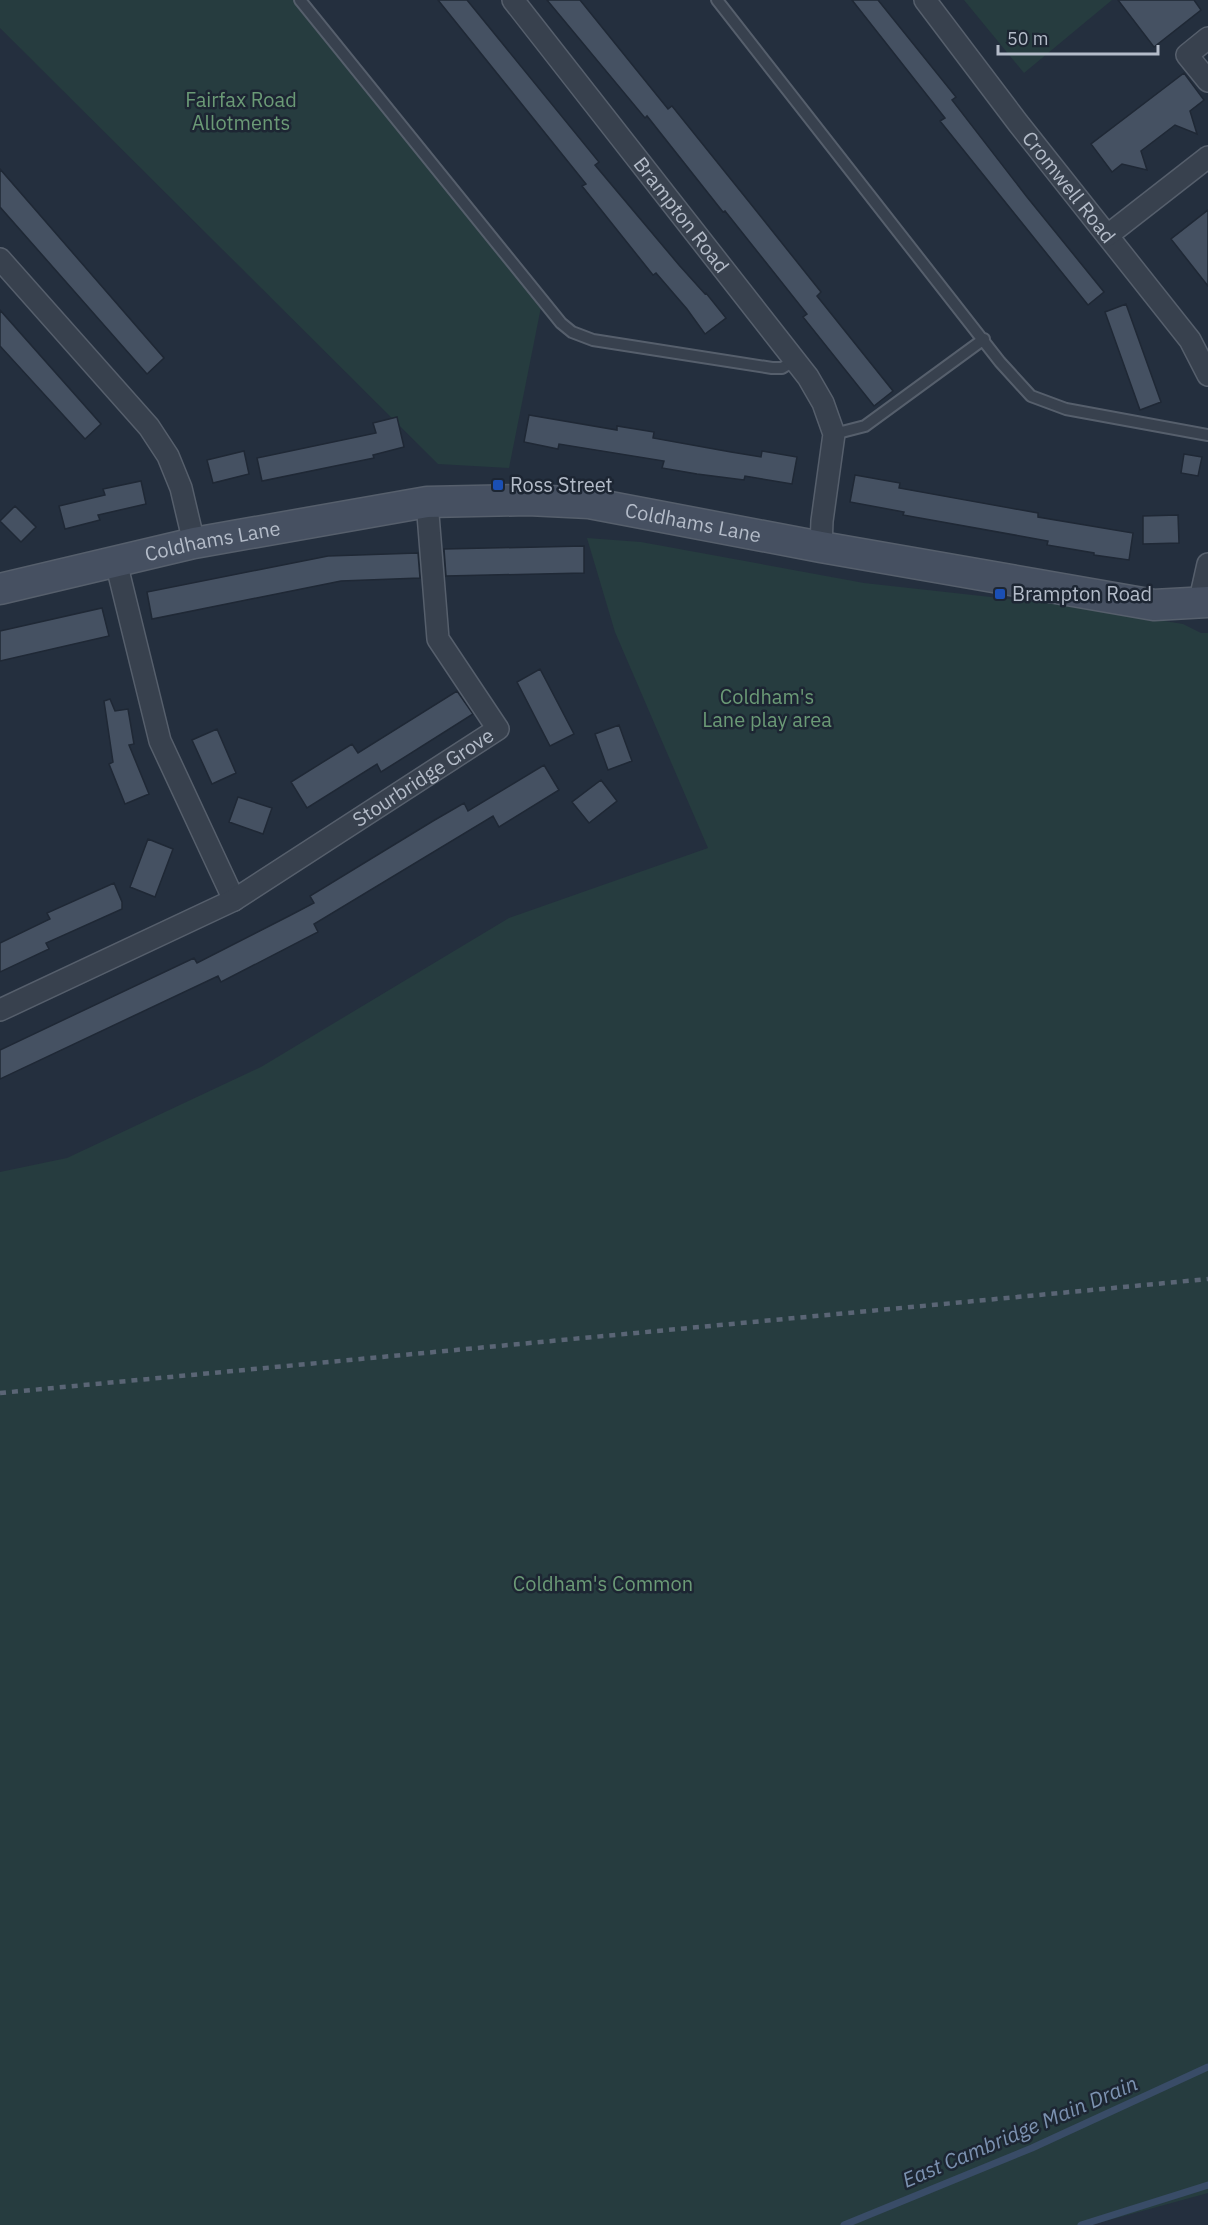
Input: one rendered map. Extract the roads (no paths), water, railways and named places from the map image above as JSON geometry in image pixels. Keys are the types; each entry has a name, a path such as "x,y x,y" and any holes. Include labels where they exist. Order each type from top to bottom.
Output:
{"street":[{"name":"Brampton Road","path":"513,0 808,377 822,403 834,434 822,522 821,547"},
{"name":"Cromwell Road","path":"924,0 1190,340 1208,375"},
{"path":"1208,38 1187,55 1208,81"},
{"path":"1108,236 1208,157"},
{"path":"0,259 149,427 168,456 181,488 194,543"},
{"name":"Coldhams Lane","path":"0,589 194,543 427,502 528,500 589,503 821,547 1154,605 1203,603"},
{"name":"Stourbridge Grove","path":"0,1010 234,900 498,729 438,639 427,502"},
{"path":"116,562 160,741 234,900"},
{"path":"1203,603 1208,564"}],"lane":[{"path":"300,0 561,323 572,332 593,340 772,368 782,368 795,360"},
{"path":"717,0 1000,362 1031,396 1066,409 1208,435"},
{"path":"834,434 866,426 984,339"}],"waterway":[{"name":"East Cambridge Main Drain","path":"844,2225 1032,2148 1208,2067"},
{"path":"1081,2225 1208,2185"}],"railway":[{"path":"0,1393 1208,1279"}],"place":[{"name":"Ross Street","path":"498,485"},
{"name":"Brampton Road","path":"1000,594"}],"park label":[{"name":"Fairfax Road Allotments","path":"241,112"},
{"name":"Coldham's Lane play area","path":"767,708"},
{"name":"Coldham's Common","path":"603,1584"}]}
